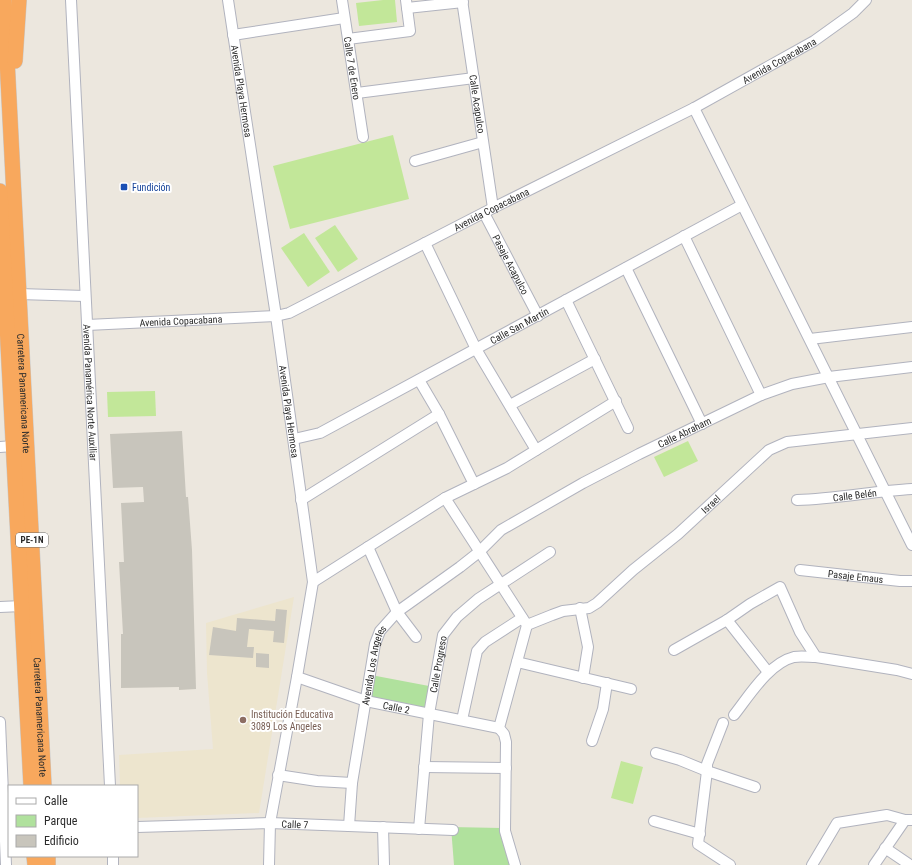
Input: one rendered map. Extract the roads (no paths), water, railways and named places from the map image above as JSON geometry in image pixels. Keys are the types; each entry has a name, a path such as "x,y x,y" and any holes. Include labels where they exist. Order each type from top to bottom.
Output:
{"highway":[{"name":"Carretera Panamericana Norte","path":"4,0 8,76 6,294 7,446 22,606 31,785"},
{"path":"8,76 15,61 19,0"},
{"name":"Carretera Panamericana Norte","path":"0,191 6,294 44,785"}],"street":[{"name":"Avenida Panamérica Norte Auxiliar","path":"71,0 110,785"},
{"name":"Avenida Playa Hermosa","path":"228,0 294,439 313,582 270,823 269,865"},
{"name":"Calle 7 de Enero","path":"342,0 363,137"},
{"name":"Avenida Copacabana","path":"87,325 276,316 289,313 493,208 694,108 814,42 853,14 866,0"},
{"path":"348,39 410,31 407,4 462,1"},
{"name":"Calle Acapulco","path":"462,1 493,208"},
{"path":"233,35 344,18"},
{"path":"357,93 474,78"},
{"path":"694,108 912,545"},
{"path":"414,161 484,142"},
{"name":"Calle San Martín","path":"294,439 320,433 742,205"},
{"name":"Pasaje Acapulco","path":"484,213 538,316"},
{"path":"684,236 761,395"},
{"path":"425,243 476,349 536,450"},
{"path":"626,268 702,424"},
{"path":"6,294 85,296"},
{"path":"566,300 628,428"},
{"path":"810,339 912,327"},
{"path":"510,405 595,359"},
{"name":"Calle Abraham","path":"479,552 500,530 632,458 761,395 792,384 829,377 912,368"},
{"path":"419,380 440,414 474,484"},
{"path":"313,582 445,498 507,468 616,402"},
{"path":"301,500 440,414"},
{"name":"Israel","path":"462,720 477,651 485,642 524,621 580,608 589,608 597,603 633,570 678,534 770,450 787,442 912,428"},
{"name":"Calle Belén","path":"798,500 812,500 885,490 912,489"},
{"path":"445,498 524,621 517,662 499,728 504,734 506,742 505,831 516,865"},
{"path":"368,547 397,612 416,637"},
{"name":"Avenida Los Angeles","path":"349,826 352,783 366,701 368,679 375,644 380,631 397,612 479,552"},
{"name":"Calle Progreso","path":"419,829 429,714 443,635 457,617 478,599 550,552"},
{"name":"Pasaje Emaus","path":"800,570 912,581"},
{"path":"674,650 727,620 750,604 780,587 800,632 816,657"},
{"path":"0,607 22,606"},
{"path":"580,608 588,647 583,678"},
{"path":"727,620 768,672"},
{"path":"734,715 768,672 781,662 795,657 816,657 897,670 912,674"},
{"path":"517,662 631,689"},
{"name":"Calle 2","path":"297,677 366,701 499,728"},
{"path":"592,741 603,709 607,683"},
{"path":"0,722 6,865"},
{"path":"723,723 707,764 708,771 698,844 730,865"},
{"path":"656,753 755,787"},
{"path":"424,767 506,768"},
{"path":"278,775 317,781 352,783"},
{"path":"813,865 837,823 887,815 909,820 885,848 874,865"},
{"path":"654,821 700,834"},
{"name":"Calle 7","path":"138,827 270,823 453,830"},
{"path":"383,827 384,865"},
{"path":"885,848 910,865"}],"place":[{"name":"Fundición","path":"124,187"},
{"name":"Institución Educativa 3089 Los Angeles","path":"243,720"}]}
